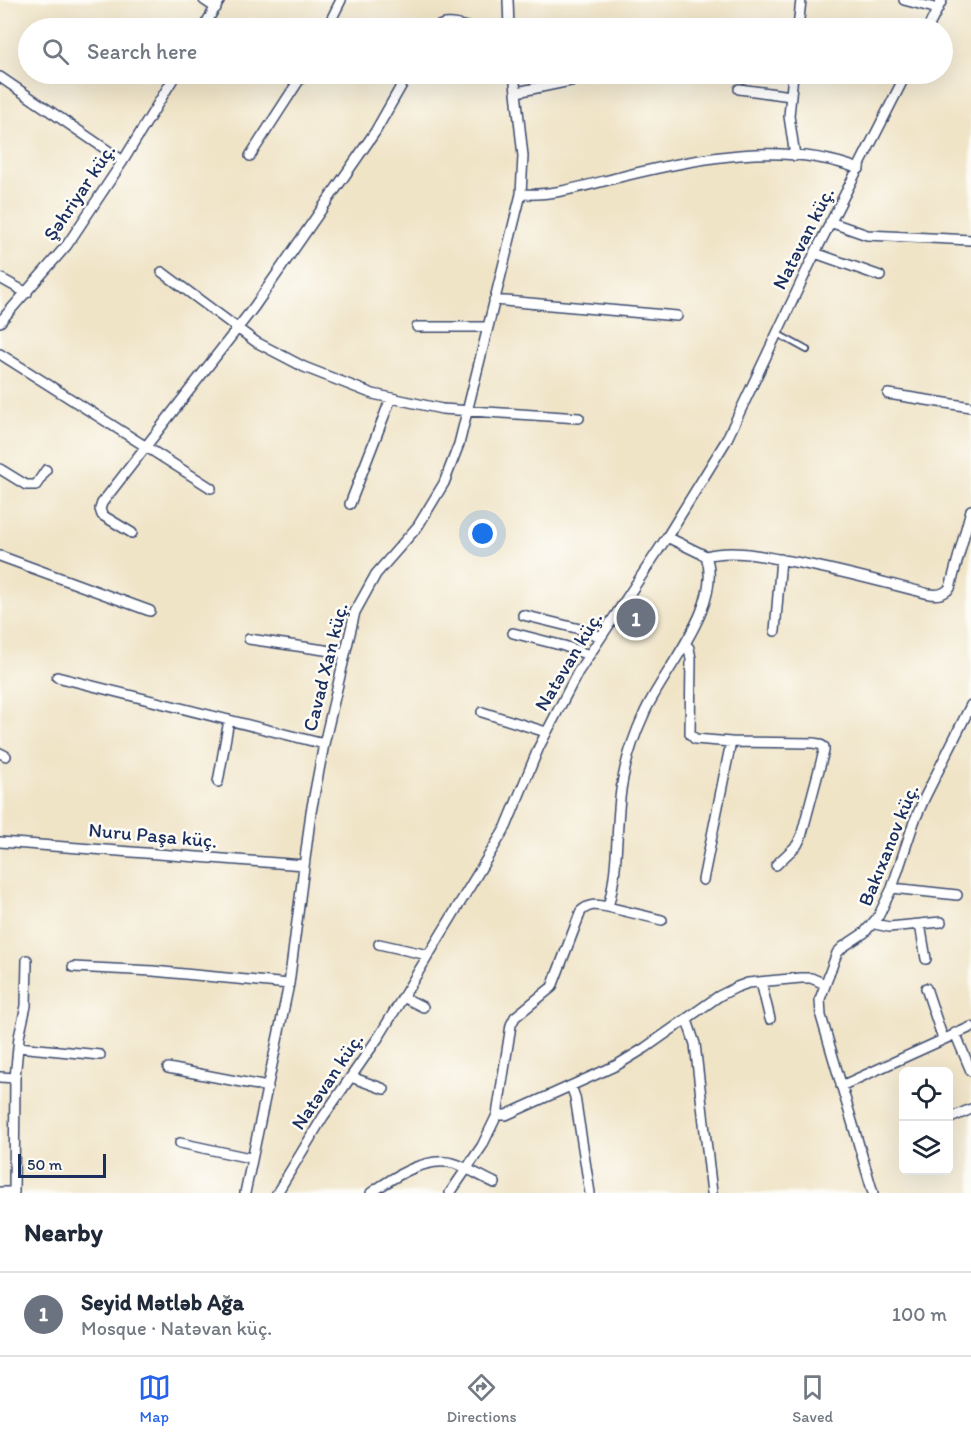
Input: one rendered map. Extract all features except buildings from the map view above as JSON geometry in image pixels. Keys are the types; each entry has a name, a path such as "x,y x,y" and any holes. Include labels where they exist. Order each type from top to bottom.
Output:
{"street":[{"path":"204,0 218,4 209,18"},
{"path":"332,18 341,0"},
{"path":"508,0 509,18"},
{"path":"799,18 801,0"},
{"path":"904,0 940,5"},
{"path":"0,77 123,161"},
{"name":"Şəhriyar küç.","path":"0,322 67,245 123,161 170,84"},
{"path":"250,156 297,84"},
{"path":"132,533 102,515 100,509 102,503 254,307 375,132 402,84"},
{"name":"Cavad Xan küç.","path":"244,1193 289,984 304,866 324,744 355,612 363,593 376,574 418,526 444,483 459,444 520,194 523,156 515,84"},
{"path":"516,92 555,84"},
{"path":"793,84 789,116 795,156"},
{"name":"Natəvan küç.","path":"277,1193 323,1117 380,1035 506,827 546,732 589,655 667,537 732,429 830,222 901,84"},
{"path":"740,89 791,96"},
{"path":"520,194 551,194 658,168 730,155 795,156 840,162 859,169"},
{"path":"830,222 867,235 971,240"},
{"path":"815,254 880,276"},
{"path":"162,272 256,342 304,367 391,398 442,409 579,418"},
{"path":"0,278 27,293"},
{"path":"494,300 677,316"},
{"path":"417,327 487,327"},
{"path":"0,354 212,488"},
{"path":"888,394 971,406"},
{"path":"350,504 391,398"},
{"path":"0,468 26,485 36,485 46,470"},
{"path":"667,537 706,556 727,553 781,559 940,595 946,593 950,588 971,510"},
{"path":"0,556 150,611"},
{"path":"608,907 616,865 622,781 652,695 686,645 699,617 708,584 710,566 706,556"},
{"path":"775,631 781,559"},
{"path":"523,615 584,630 601,637"},
{"path":"513,633 589,655"},
{"path":"249,639 345,653"},
{"path":"686,645 691,658 690,734 696,739 819,744 824,747 801,837 797,845 776,865"},
{"path":"57,677 324,744"},
{"name":"Bakıxanov küç.","path":"873,1193 820,1007 825,984 837,953 875,924 892,888 914,822 971,705"},
{"path":"482,712 546,732"},
{"path":"219,782 229,720"},
{"path":"703,880 731,742"},
{"name":"Nuru Paşa küç.","path":"0,842 304,866"},
{"path":"892,888 957,895"},
{"path":"450,1193 485,1141 496,1115 511,1025 515,1017 552,987 582,912 588,906 594,905 662,920"},
{"path":"875,924 889,927 941,922"},
{"path":"920,924 926,959"},
{"path":"379,944 428,955"},
{"path":"0,1192 14,1193 15,1078 26,1006 27,960"},
{"path":"73,967 153,971 289,984"},
{"path":"496,1115 506,1115 626,1059 687,1020 719,996 737,987 761,982 811,978 825,984"},
{"path":"761,982 770,1019"},
{"path":"926,988 943,1039"},
{"path":"403,997 423,1007"},
{"path":"687,1020 696,1044 712,1193"},
{"path":"841,1086 971,1027"},
{"path":"955,1033 971,1071"},
{"path":"18,1047 100,1055"},
{"path":"168,1068 267,1087"},
{"path":"0,1077 15,1078"},
{"path":"351,1077 384,1089"},
{"path":"571,1086 575,1096 590,1193"},
{"path":"953,1117 971,1109"},
{"path":"180,1143 250,1158"},
{"path":"371,1193 401,1173 433,1163 456,1163 495,1183"}],"lane":[{"path":"776,333 807,350"}],"place":[{"name":"Seyid Mətləb Ağa","path":"636,618"}]}
